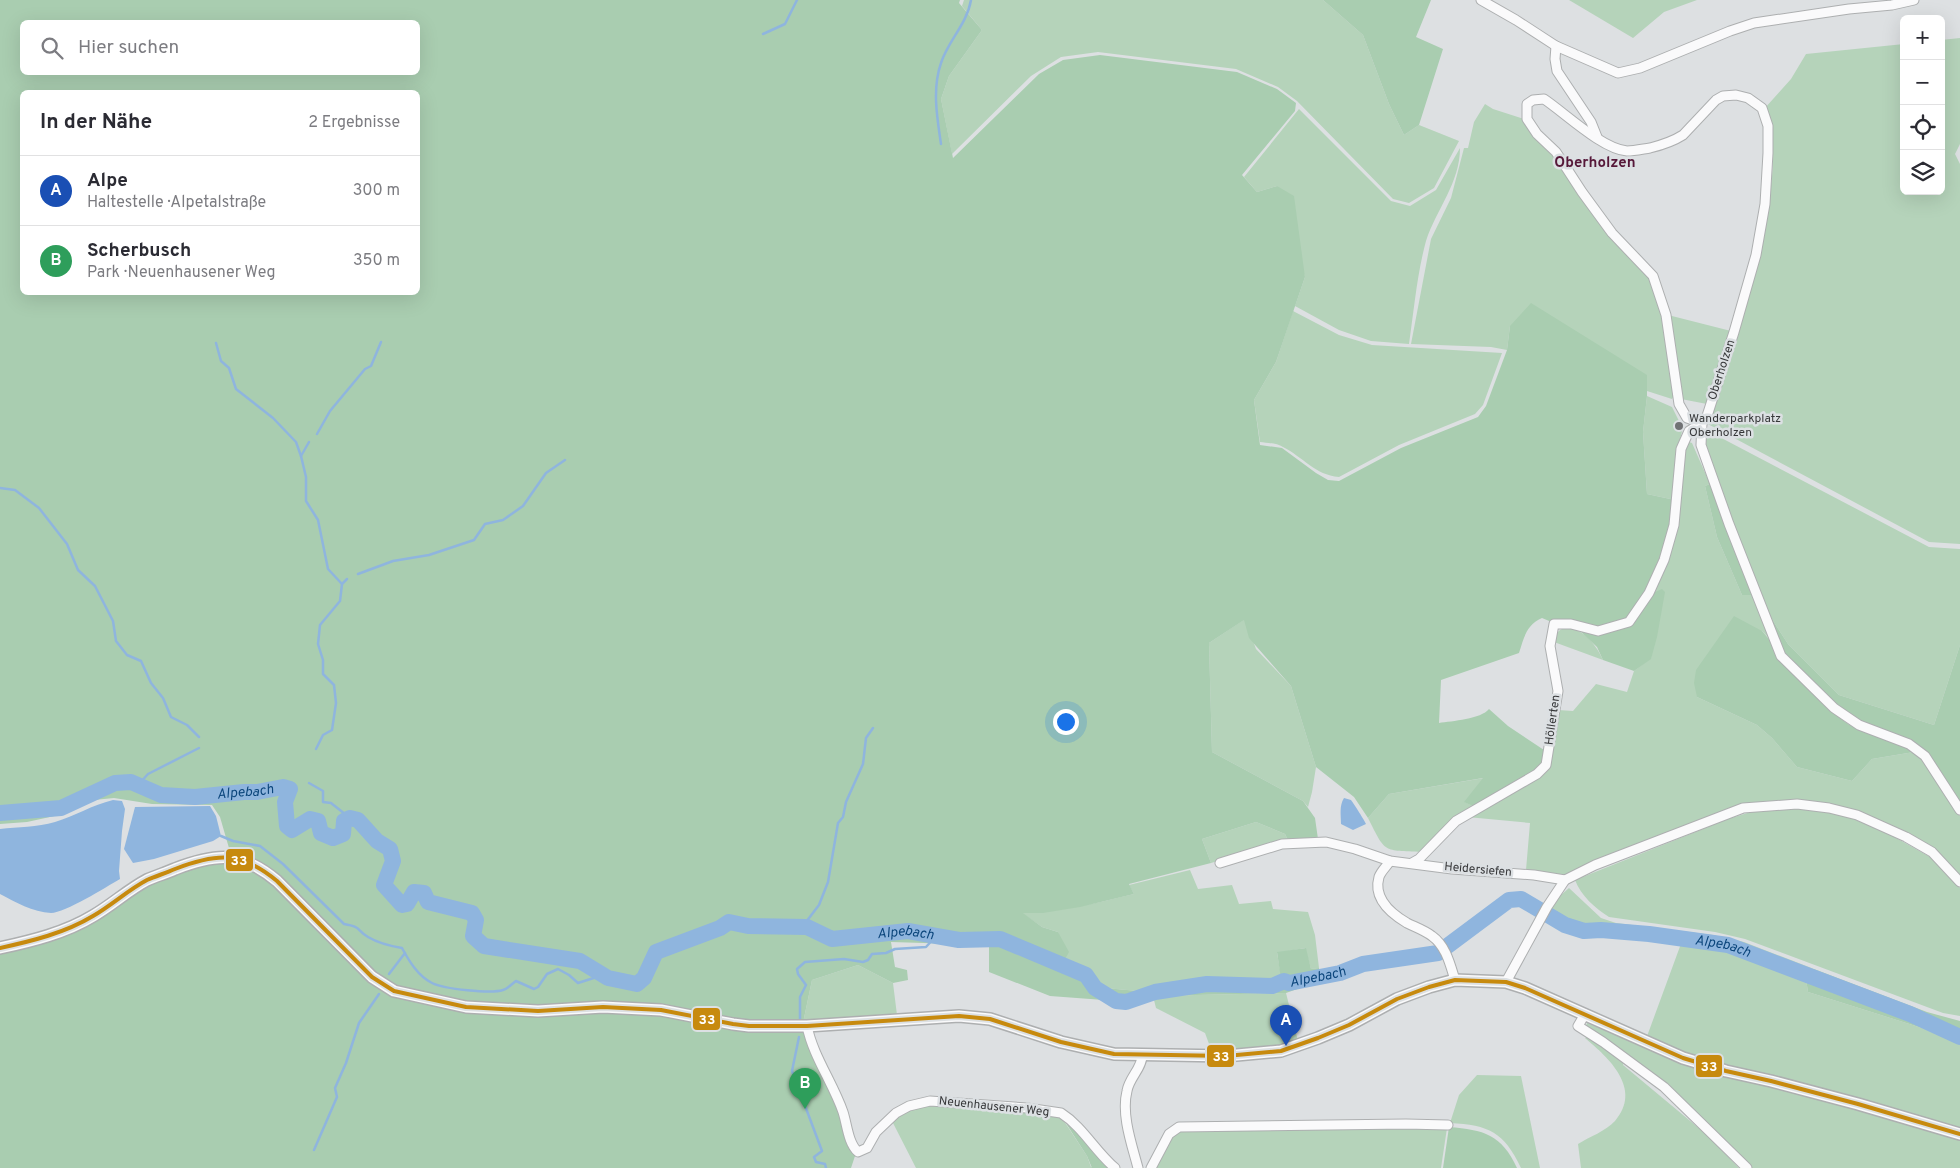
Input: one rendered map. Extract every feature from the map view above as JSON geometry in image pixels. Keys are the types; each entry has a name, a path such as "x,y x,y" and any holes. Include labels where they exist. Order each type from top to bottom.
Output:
{"main road":[{"path":"0,948 62,931 93,916 147,880 196,861 216,857 230,857 249,862 264,870 284,887 372,977 394,991 466,1007 538,1012 603,1007 661,1010 733,1024 806,1026 959,1016 990,1019 1061,1042 1114,1054 1226,1056 1281,1051 1334,1032 1397,999 1429,986 1455,980 1506,982 1525,988 1683,1058 1726,1072 1850,1102 1960,1134"}],"street":[{"path":"1481,0 1556,46 1618,73 1640,68 1754,23 1892,5 1914,0"},
{"path":"1556,46 1555,59 1557,71 1591,122 1597,137"},
{"name":"Oberholzen","path":"1736,95 1748,98 1762,108 1768,126 1768,153 1765,204 1756,255 1707,416 1702,422 1687,418 1679,404 1666,315 1653,276 1612,233 1556,152 1537,134 1527,119 1527,104 1533,100 1544,99 1597,137 1612,146 1625,150 1670,143 1683,136 1716,100 1723,96 1736,95"},
{"path":"1702,422 1701,445 1729,524 1781,656 1834,708 1859,725 1909,744 1925,756 1960,810"},
{"name":"Höllerten","path":"1412,864 1456,821 1537,774 1546,765 1558,691 1550,646 1554,624 1571,624 1598,631 1629,622 1649,593 1656,578 1674,525 1681,449 1689,431 1702,422"},
{"path":"1506,982 1547,907 1566,880 1595,865 1743,808 1797,804 1829,808 1857,815 1906,837 1932,852 1960,882"},
{"name":"Heidersiefen","path":"1220,863 1282,844 1326,842 1355,849 1390,861 1452,869 1534,875 1566,880"},
{"path":"1390,861 1380,875 1378,894 1386,907 1404,921 1432,936 1440,944 1446,952 1455,980"},
{"path":"1585,1014 1578,1026 1603,1042 1664,1088 1747,1168"},
{"name":"Neuenhausener Weg","path":"806,1026 808,1035 842,1111 852,1143 858,1152 867,1148 882,1127 896,1113 909,1106 930,1101 956,1101 1061,1114 1072,1121 1114,1168"},
{"path":"1138,1168 1127,1126 1126,1092 1133,1074 1142,1062 1142,1056"},
{"path":"1151,1168 1169,1134 1179,1127 1448,1125"}],"green space":[{"path":"0,0 960,0 959,3 982,30 949,76 941,99 953,158 1039,74 1063,60 1100,55 1237,72 1277,89 1296,103 1295,111 1242,175 1257,192 1277,186 1294,196 1305,277 1276,362 1254,400 1260,445 1282,448 1328,480 1339,481 1401,448 1478,417 1486,406 1507,350 1510,326 1531,303 1647,375 1643,432 1647,494 1675,500 1672,524 1649,592 1628,621 1599,630 1554,623 1542,618 1529,628 1519,653 1441,680 1439,723 1473,717 1489,709 1508,726 1547,752 1544,765 1475,807 1464,802 1483,778 1389,794 1368,818 1354,797 1316,767 1291,686 1249,638 1244,620 1209,643 1212,752 1303,801 1315,818 1318,839 1288,840 1285,834 1256,822 1202,839 1211,863 1129,884 1134,894 1080,907 1043,913 1023,913 1042,927 1058,932 1069,952 1064,961 1105,988 1138,991 1215,982 1282,986 1277,952 1306,948 1311,969 1319,968 1320,981 1286,993 1153,996 1145,1000 1117,1001 1050,996 989,972 989,945 891,942 895,967 907,970 908,980 893,983 858,965 812,980 803,1023 767,1023 690,1012 466,1004 396,989 375,976 265,865 250,858 231,855 220,817 212,805 152,804 114,798 94,800 59,815 27,822 0,824"},
{"path":"964,0 1323,0 1363,35 1389,104 1404,135 1419,125 1459,141 1434,188 1409,203 1393,199 1297,101 1278,87 1236,69 1098,52 1061,57 1031,76 952,154 941,99 949,76 982,30 962,6"},
{"path":"1323,0 1431,0 1416,37 1443,49 1419,125 1404,135 1389,104 1363,35"},
{"path":"1569,0 1697,0 1664,12 1633,38"},
{"path":"1960,38 1960,144 1955,154 1960,164 1960,544 1929,542 1706,423 1763,228 1768,203 1772,179 1773,154 1771,130 1765,108 1791,79 1806,54 1900,44 1900,195 1945,195 1945,40"},
{"path":"1485,104 1493,109 1524,119 1647,273 1659,300 1674,395 1672,399 1647,391 1646,375 1510,326 1507,350 1491,347 1411,344 1431,239 1451,198 1464,148 1468,148 1474,122"},
{"path":"1299,109 1391,201 1410,206 1436,190 1460,148 1459,161 1452,185 1426,241 1418,279 1409,344 1371,341 1339,330 1295,306 1305,277 1277,186 1257,192 1244,177"},
{"path":"1293,311 1339,335 1372,345 1502,353 1483,405 1475,414 1399,445 1339,477 1331,476 1316,469 1281,446 1260,442 1254,400 1276,362"},
{"path":"1668,315 1731,331 1707,404 1681,399"},
{"path":"1647,396 1672,407 1680,423 1682,431 1678,449 1675,500 1647,494 1643,432"},
{"path":"1710,432 1929,547 1960,549 1960,645 1934,725 1839,695 1788,644 1768,613 1733,524 1703,438"},
{"path":"1686,443 1692,443 1710,484 1705,486 1717,537 1742,595 1752,595 1769,638 1762,631 1697,697 1757,725 1772,738 1797,767 1852,781 1872,759 1914,752 1923,759 1960,816 1960,878 1938,853 1926,845 1862,814 1807,801 1767,802 1745,806 1565,875 1526,870 1530,823 1467,817 1542,774 1558,710 1573,711 1596,684 1627,692 1634,671 1651,658 1653,593"},
{"path":"1710,484 1752,595 1742,595 1717,537 1705,486"},
{"path":"1662,589 1665,592 1651,659 1634,671 1603,660 1597,647 1577,628 1598,634 1630,623 1653,593"},
{"path":"1768,613 1788,644 1839,695 1934,725 1960,645 1960,806 1928,755 1859,723 1782,653"},
{"path":"1734,616 1762,631 1832,712 1860,730 1908,747 1914,752 1872,759 1852,781 1797,767 1772,738 1757,725 1697,697 1694,683 1696,670"},
{"path":"1245,619 1256,649 1291,686 1316,767 1308,807 1303,801 1212,752 1209,643"},
{"path":"1567,628 1579,631 1589,639 1603,660 1554,642 1558,632 1561,629"},
{"path":"1484,778 1465,802 1475,807 1422,852 1400,851 1387,848 1368,818 1389,794"},
{"path":"1793,808 1822,810 1844,815 1889,834 1939,862 1960,888 1960,1016 1943,1013 1745,939 1715,932 1609,917 1589,901 1575,880 1728,819 1754,811"},
{"path":"1256,822 1285,834 1288,840 1211,863 1202,839"},
{"path":"230,860 262,872 369,981 464,1011 602,1010 660,1012 803,1031 840,1111 856,1153 851,1168 0,1168 0,949 62,933 148,882 199,864"},
{"path":"1190,870 1198,889 1232,885 1239,904 1271,901 1273,909 1308,912 1315,935 1319,968 1311,969 1305,948 1277,953 1283,986 1215,982 1138,991 1105,988 1064,961 1058,932 1042,927 1022,913 1064,909 1134,894 1129,885"},
{"path":"1569,888 1601,918 1616,923 1713,935 1744,942 1814,969 1805,973 1808,992 1960,1040 1960,1131 1849,1095 1725,1067 1646,1039 1682,941 1589,930 1550,921 1545,918 1553,902"},
{"path":"858,965 893,983 897,1015 803,1023 812,980"},
{"path":"1814,969 1927,1012 1960,1021 1960,1040 1808,992 1805,973"},
{"path":"1286,993 1298,1041 1259,1049 1212,1052 1205,1033 1156,1008 1153,996"},
{"path":"1587,1023 1673,1059 1826,1099 1960,1139 1960,1168 1750,1168 1689,1106 1586,1027"},
{"path":"1587,1037 1624,1061 1623,1065 1707,1135 1739,1168 1581,1168 1578,1144 1611,1125 1623,1109 1626,1097 1620,1075 1604,1055 1585,1038"},
{"path":"1477,1075 1521,1076 1540,1168 1521,1168 1508,1146 1494,1133 1475,1126 1450,1123 1459,1095"},
{"path":"930,1104 1060,1115 1087,1156 1091,1167 1099,1168 916,1168 893,1123 893,1119 909,1108"},
{"path":"1060,1114 1110,1168 1092,1168 1087,1156"},
{"path":"1378,1127 1447,1128 1441,1168 1156,1168 1165,1147 1176,1131"},
{"path":"1449,1127 1482,1132 1490,1136 1505,1148 1517,1168 1443,1168"}],"water":[{"path":"1344,798 1351,800 1366,824 1353,830 1341,824 1341,807"},
{"path":"113,800 122,801 125,809 119,871 120,879 66,909 51,913 31,909 0,894 0,829 55,822"},
{"path":"210,806 216,816 221,836 213,841 154,859 133,863 124,849 135,807"}],"waterway":[{"path":"763,34 785,24 797,0"},
{"path":"941,144 936,103 938,73 944,55 966,17 971,0"},
{"path":"317,434 330,411 365,369 371,366 381,342"},
{"path":"216,343 221,361 229,368 236,389 273,418 296,442 306,477 306,501 318,520 328,569 342,584 340,601 320,625 318,644 323,660 323,674 334,685 336,703 332,730 323,735 316,749"},
{"path":"301,456 309,442"},
{"path":"358,574 393,561 429,555 474,540 485,524 503,520 523,506 546,473 565,460"},
{"path":"0,488 15,490 39,508 67,544 78,570 95,586 113,621 116,641 127,655 141,661 151,683 163,698 171,717 187,725 199,737"},
{"path":"342,584 347,579"},
{"path":"807,927 806,922 819,905 828,882 838,823 843,817 846,802 863,764 866,738 873,728"},
{"path":"139,784 148,774 199,748"},
{"name":"Alpebach","path":"0,813 61,808 115,783 131,782 161,795 195,797 257,792 283,787 290,789 285,802 287,826 292,830 310,819 318,821 321,833 333,838 343,834 344,821 350,818 358,820 377,841 390,849 393,861 384,885 402,905 407,904 414,892 424,893 428,902 472,913 476,920 473,936 484,946 580,961 608,978 637,984 644,978 656,952 720,928 729,922 748,926 807,927 832,939 908,931 959,940 1000,939 1086,975 1095,988 1116,1001 1126,1002 1155,992 1207,984 1272,986 1284,981 1289,983 1340,973 1363,964 1438,953 1509,900 1521,899 1565,925 1584,931 1601,930 1649,934 1728,945 1910,1014 1960,1037"},
{"path":"309,783 323,791 323,802 331,803 350,818"},
{"path":"221,836 233,841 260,846 283,864 344,924 356,928 364,935 376,941 402,948 418,972 432,983 468,990 497,991 506,989 516,981 534,989 538,987 547,974 558,969 578,983 603,975"},
{"path":"800,1020 800,997 806,985 798,974 797,969 805,962 844,959 863,962 868,960 872,954 886,953 895,949 926,947 936,936"},
{"path":"389,974 405,953"},
{"path":"314,1150 337,1097 335,1088 346,1063 359,1023 379,994"},
{"path":"799,1037 792,1071 822,1151 814,1157 816,1162 825,1164 826,1168"}],"transit line":[{"name":"33","path":"0,948 60,932 82,922 154,877 204,860 228,858 252,864 277,881 372,977 394,991 466,1007 538,1011 603,1007 661,1010 749,1026 807,1026 959,1016 990,1019 1061,1042 1114,1054 1226,1056 1281,1051 1349,1025 1397,999 1455,980 1506,982 1525,988 1683,1058 1726,1071 1858,1104 1960,1134"}],"place":[{"name":"Wanderparkplatz Oberholzen","path":"1679,426"},
{"name":"Alpe","path":"1286,1046"},
{"name":"Scherbusch","path":"805,1109"}],"district":[{"name":"Oberholzen","path":"1595,163"}]}
